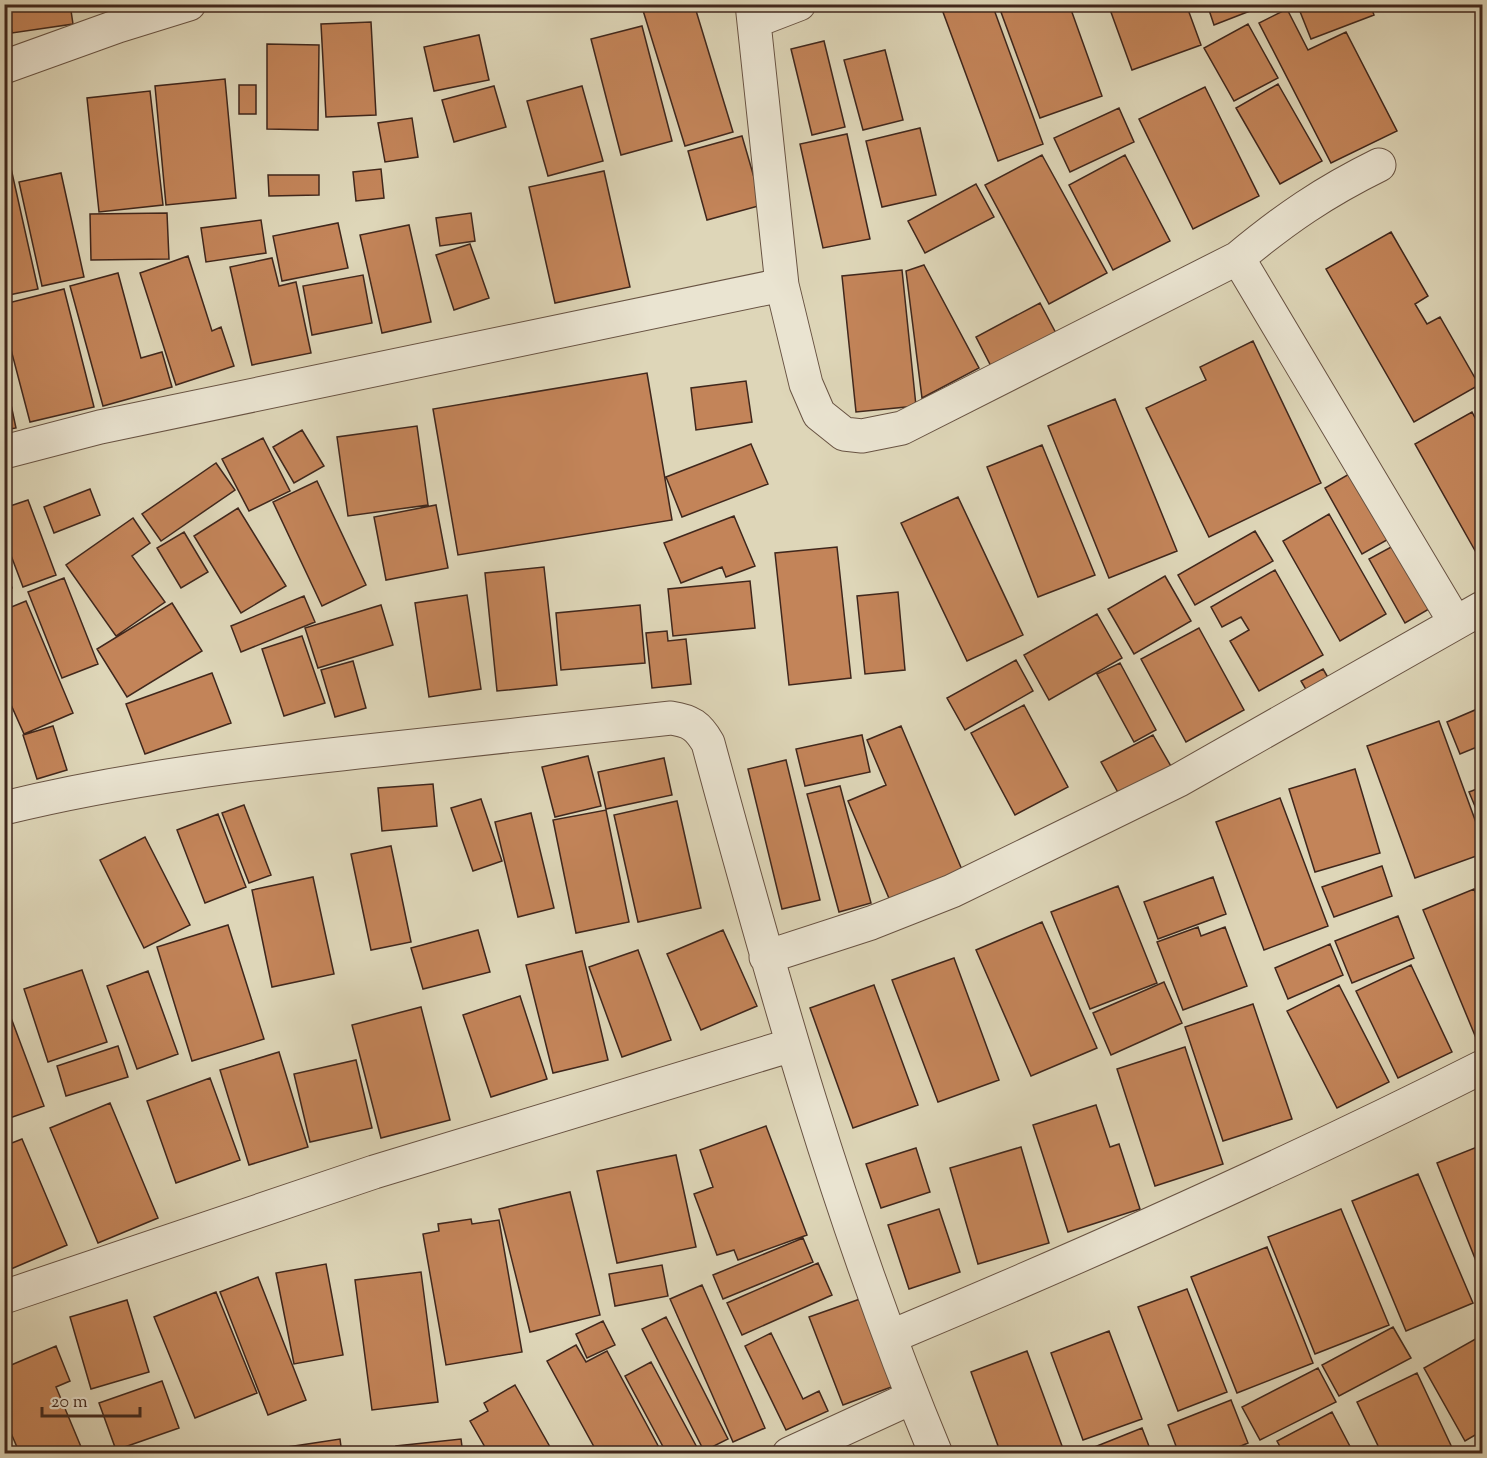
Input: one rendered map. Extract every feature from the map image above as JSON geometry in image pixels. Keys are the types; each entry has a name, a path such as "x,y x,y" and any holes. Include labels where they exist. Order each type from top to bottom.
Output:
{"street":[{"path":"4,67 118,26 189,4"},
{"path":"799,4 754,13 782,285 806,384 819,414 844,434 862,436 902,428 1238,258 1286,218 1331,188 1379,165"},
{"path":"766,957 871,923 952,891 1019,859 1179,780 1469,615 1238,258"},
{"path":"4,452 100,427 782,285"},
{"path":"4,808 40,799 221,768 671,718 689,721 700,729 708,743 792,1045 890,1337 936,1454"},
{"path":"4,1297 374,1172 792,1045"},
{"path":"890,1337 1098,1250 1373,1123 1482,1067"},
{"path":"789,1454 913,1397"}],"building":[{"path":"7,4 70,4 73,24 12,33"},
{"path":"641,4 694,4 733,132 685,146"},
{"path":"940,4 992,4 1043,144 998,161"},
{"path":"998,4 1069,4 1102,96 1040,118"},
{"path":"1108,4 1186,4 1201,45 1132,70"},
{"path":"1207,4 1268,4 1214,25"},
{"path":"1297,4 1370,4 1374,15 1311,39"},
{"path":"1399,4 1416,4 1402,11"},
{"path":"1287,9 1308,50 1346,32 1397,131 1331,163 1259,23"},
{"path":"4,21 9,43 4,44"},
{"path":"371,22 376,115 326,117 321,24"},
{"path":"1248,24 1278,78 1234,101 1204,48"},
{"path":"642,26 672,141 621,155 591,39"},
{"path":"479,35 489,80 434,91 424,47"},
{"path":"824,41 845,127 812,135 791,49"},
{"path":"267,44 319,45 318,130 267,129"},
{"path":"885,50 903,120 863,130 844,60"},
{"path":"225,79 236,198 166,205 155,86"},
{"path":"1278,84 1322,161 1280,184 1236,108"},
{"path":"239,85 256,85 256,114 239,114"},
{"path":"494,86 506,127 454,142 442,100"},
{"path":"582,86 603,161 548,176 527,101"},
{"path":"1205,87 1259,196 1193,229 1139,119"},
{"path":"150,91 163,205 99,212 87,98"},
{"path":"1119,108 1134,142 1070,172 1054,138"},
{"path":"412,118 418,157 385,162 378,123"},
{"path":"920,128 936,195 882,207 866,141"},
{"path":"847,134 870,239 823,248 800,144"},
{"path":"742,136 762,205 707,220 688,151"},
{"path":"4,137 38,289 4,296"},
{"path":"1042,155 1107,273 1049,304 985,185"},
{"path":"1125,155 1170,241 1113,270 1069,185"},
{"path":"381,169 384,198 356,201 353,172"},
{"path":"604,171 630,287 555,303 529,187"},
{"path":"61,173 84,277 42,286 19,182"},
{"path":"268,175 319,175 319,195 269,196"},
{"path":"976,184 994,217 925,253 908,221"},
{"path":"167,213 169,259 91,260 90,214"},
{"path":"471,213 475,241 440,246 436,218"},
{"path":"261,220 266,253 206,262 201,228"},
{"path":"338,223 348,268 282,281 273,236"},
{"path":"409,225 431,322 382,333 360,235"},
{"path":"1391,232 1428,296 1415,304 1427,324 1440,317 1479,385 1414,422 1326,269"},
{"path":"470,244 489,298 454,310 436,255"},
{"path":"188,256 212,331 221,327 234,366 176,385 140,273"},
{"path":"272,258 279,286 296,282 311,353 252,365 230,267"},
{"path":"924,265 979,368 922,398 906,271"},
{"path":"902,270 916,406 856,412 842,276"},
{"path":"118,273 141,358 162,352 172,387 103,406 70,286"},
{"path":"363,275 372,323 312,335 303,286"},
{"path":"64,289 94,407 30,422 4,323 4,304"},
{"path":"1040,303 1058,337 994,372 976,337"},
{"path":"1253,341 1321,483 1209,537 1146,408 1206,380 1200,367"},
{"path":"4,372 16,428 4,430"},
{"path":"647,373 672,520 458,555 433,409"},
{"path":"746,381 752,422 696,430 691,388"},
{"path":"1115,399 1177,551 1109,578 1048,426"},
{"path":"1472,412 1482,431 1482,473 1477,477 1482,487 1482,563 1415,444"},
{"path":"417,426 428,505 348,516 337,437"},
{"path":"302,430 324,466 294,483 273,447"},
{"path":"263,438 290,491 249,511 222,459"},
{"path":"751,444 768,484 682,517 666,477"},
{"path":"1042,445 1095,575 1038,597 987,467"},
{"path":"216,463 235,490 161,541 142,514"},
{"path":"1356,470 1394,536 1362,554 1325,488"},
{"path":"317,481 366,585 322,606 273,502"},
{"path":"90,489 100,515 54,533 44,507"},
{"path":"958,497 1023,635 967,661 901,523"},
{"path":"28,500 56,575 23,587 4,537 4,508"},
{"path":"436,505 448,568 386,580 374,517"},
{"path":"238,508 286,586 241,613 194,536"},
{"path":"1329,514 1386,614 1340,641 1283,541"},
{"path":"734,516 755,566 726,577 722,567 681,583 664,543"},
{"path":"133,518 150,543 132,556 165,602 116,636 66,565"},
{"path":"1255,531 1273,561 1195,605 1178,575"},
{"path":"184,532 208,572 181,588 157,548"},
{"path":"1393,546 1429,609 1405,623 1369,559"},
{"path":"837,547 851,678 789,685 775,553"},
{"path":"4,563 12,588 4,590"},
{"path":"544,567 557,685 497,691 485,573"},
{"path":"1275,570 1323,655 1259,691 1230,641 1249,630 1241,617 1222,627 1211,607"},
{"path":"1165,576 1191,621 1134,654 1108,609"},
{"path":"64,578 98,664 62,678 28,592"},
{"path":"750,581 755,628 673,636 668,589"},
{"path":"898,592 905,670 865,674 857,596"},
{"path":"467,595 481,689 429,697 415,603"},
{"path":"304,596 315,622 241,652 231,626"},
{"path":"26,601 73,713 24,734 4,689 4,610"},
{"path":"172,603 202,651 127,697 97,649"},
{"path":"381,605 393,645 318,668 305,628"},
{"path":"640,605 645,663 561,670 556,613"},
{"path":"1097,614 1122,658 1049,700 1024,655"},
{"path":"1199,628 1244,710 1186,742 1141,659"},
{"path":"667,631 668,641 686,639 691,684 652,688 646,633"},
{"path":"302,636 325,703 284,716 262,649"},
{"path":"1016,660 1033,691 965,730 947,698"},
{"path":"353,661 366,708 335,717 321,670"},
{"path":"1120,663 1156,730 1134,742 1097,674"},
{"path":"1323,669 1333,686 1311,698 1301,681"},
{"path":"212,673 231,723 145,754 126,704"},
{"path":"1024,705 1068,787 1015,815 971,733"},
{"path":"1482,707 1482,745 1460,754 1447,722"},
{"path":"1439,721 1482,839 1482,854 1415,878 1367,746"},
{"path":"53,726 67,770 37,779 23,735"},
{"path":"901,726 963,872 891,903 848,801 886,785 867,740"},
{"path":"862,735 870,772 805,786 796,749"},
{"path":"1153,735 1172,768 1120,796 1101,762"},
{"path":"588,756 601,806 555,817 542,767"},
{"path":"664,758 672,795 606,809 598,772"},
{"path":"786,760 820,900 782,909 748,769"},
{"path":"1355,769 1380,853 1315,872 1289,789"},
{"path":"433,784 437,826 382,831 378,788"},
{"path":"840,786 871,903 839,912 807,794"},
{"path":"1482,787 1482,823 1469,792"},
{"path":"1280,798 1328,926 1264,950 1216,822"},
{"path":"481,799 502,861 473,871 451,808"},
{"path":"677,801 701,908 638,922 614,815"},
{"path":"244,805 271,875 249,883 222,813"},
{"path":"606,810 629,922 576,933 553,820"},
{"path":"531,813 554,908 518,917 495,822"},
{"path":"218,814 246,887 205,903 177,830"},
{"path":"145,837 190,925 144,948 100,860"},
{"path":"391,846 411,942 371,950 351,854"},
{"path":"1382,866 1392,896 1334,917 1322,887"},
{"path":"313,877 334,974 272,987 252,890"},
{"path":"1213,877 1226,914 1158,939 1144,902"},
{"path":"1118,886 1157,983 1090,1009 1051,912"},
{"path":"1474,889 1482,910 1482,1035 1476,1038 1423,910"},
{"path":"1398,916 1414,958 1352,983 1335,941"},
{"path":"1042,922 1097,1048 1031,1076 976,950"},
{"path":"228,925 264,1039 192,1061 157,947"},
{"path":"1198,927 1201,936 1225,927 1247,986 1183,1010 1157,942"},
{"path":"478,930 490,972 423,989 411,948"},
{"path":"723,930 757,1006 701,1030 667,954"},
{"path":"1330,944 1343,975 1288,999 1275,968"},
{"path":"638,950 671,1040 622,1057 589,967"},
{"path":"582,951 608,1060 553,1073 526,965"},
{"path":"954,958 999,1080 938,1102 892,980"},
{"path":"1411,965 1452,1052 1398,1078 1356,991"},
{"path":"82,970 107,1042 48,1062 24,989"},
{"path":"148,971 178,1054 137,1069 107,986"},
{"path":"1164,982 1182,1023 1111,1055 1093,1013"},
{"path":"874,985 918,1105 853,1128 810,1008"},
{"path":"1339,985 1389,1082 1337,1108 1287,1011"},
{"path":"520,996 547,1079 491,1097 463,1015"},
{"path":"4,999 44,1106 4,1120"},
{"path":"1253,1004 1292,1119 1223,1141 1185,1027"},
{"path":"421,1007 450,1120 381,1138 352,1025"},
{"path":"118,1046 128,1077 66,1096 57,1066"},
{"path":"1185,1047 1223,1164 1155,1186 1117,1069"},
{"path":"279,1052 308,1147 249,1165 220,1070"},
{"path":"356,1060 372,1128 310,1142 294,1074"},
{"path":"210,1078 240,1160 176,1183 147,1101"},
{"path":"110,1103 158,1218 98,1243 50,1128"},
{"path":"1096,1105 1110,1147 1119,1144 1140,1209 1068,1232 1033,1125"},
{"path":"766,1126 807,1235 738,1260 734,1250 717,1255 694,1194 713,1187 700,1150"},
{"path":"22,1139 67,1245 4,1272 4,1146"},
{"path":"1482,1145 1482,1276 1437,1163"},
{"path":"1021,1147 1049,1243 978,1264 950,1168"},
{"path":"916,1148 930,1192 881,1208 866,1164"},
{"path":"676,1155 696,1247 617,1263 597,1171"},
{"path":"1418,1174 1473,1303 1406,1331 1352,1201"},
{"path":"570,1192 600,1315 530,1332 499,1209"},
{"path":"939,1209 960,1272 909,1289 888,1225"},
{"path":"1341,1209 1389,1325 1315,1354 1268,1237"},
{"path":"471,1219 472,1224 499,1220 522,1352 446,1365 423,1234 439,1231 438,1224"},
{"path":"803,1238 813,1262 723,1299 713,1275"},
{"path":"1267,1247 1313,1363 1237,1393 1191,1277"},
{"path":"818,1263 832,1295 742,1335 727,1303"},
{"path":"326,1264 343,1355 294,1364 276,1273"},
{"path":"662,1265 668,1296 615,1306 609,1274"},
{"path":"421,1272 438,1402 372,1410 355,1280"},
{"path":"258,1277 306,1400 268,1415 220,1292"},
{"path":"702,1285 765,1428 733,1442 670,1299"},
{"path":"1187,1289 1227,1392 1178,1411 1138,1307"},
{"path":"216,1292 257,1393 195,1418 154,1317"},
{"path":"860,1299 894,1386 843,1405 809,1317"},
{"path":"127,1300 149,1372 91,1389 70,1317"},
{"path":"666,1317 728,1439 704,1451 642,1329"},
{"path":"603,1321 615,1345 587,1358 576,1334"},
{"path":"1393,1327 1411,1358 1339,1396 1322,1365"},
{"path":"1109,1331 1142,1419 1083,1440 1051,1353"},
{"path":"771,1333 803,1399 819,1391 828,1411 786,1430 745,1346"},
{"path":"1479,1337 1482,1343 1482,1431 1465,1441 1424,1368"},
{"path":"576,1345 586,1362 607,1351 662,1453 598,1454 547,1361"},
{"path":"56,1346 70,1381 56,1387 84,1454 20,1454 4,1417 4,1368"},
{"path":"1027,1351 1065,1454 1001,1454 971,1372"},
{"path":"651,1362 700,1453 667,1454 625,1376"},
{"path":"1318,1368 1336,1402 1260,1440 1242,1407"},
{"path":"1417,1373 1455,1454 1382,1454 1357,1402"},
{"path":"162,1381 179,1428 116,1450 99,1403"},
{"path":"515,1385 554,1454 489,1454 470,1421 488,1411 484,1403"},
{"path":"1231,1400 1248,1443 1222,1454 1179,1454 1168,1425"},
{"path":"1332,1412 1354,1454 1284,1454 1277,1441"},
{"path":"1142,1428 1152,1454 1077,1454"},
{"path":"340,1439 342,1454 289,1454 288,1447"},
{"path":"461,1439 463,1454 397,1454 396,1446"},
{"path":"1482,1444 1482,1454 1468,1454 1467,1452"},
{"path":"280,1447 281,1454 248,1454 248,1453"}]}
